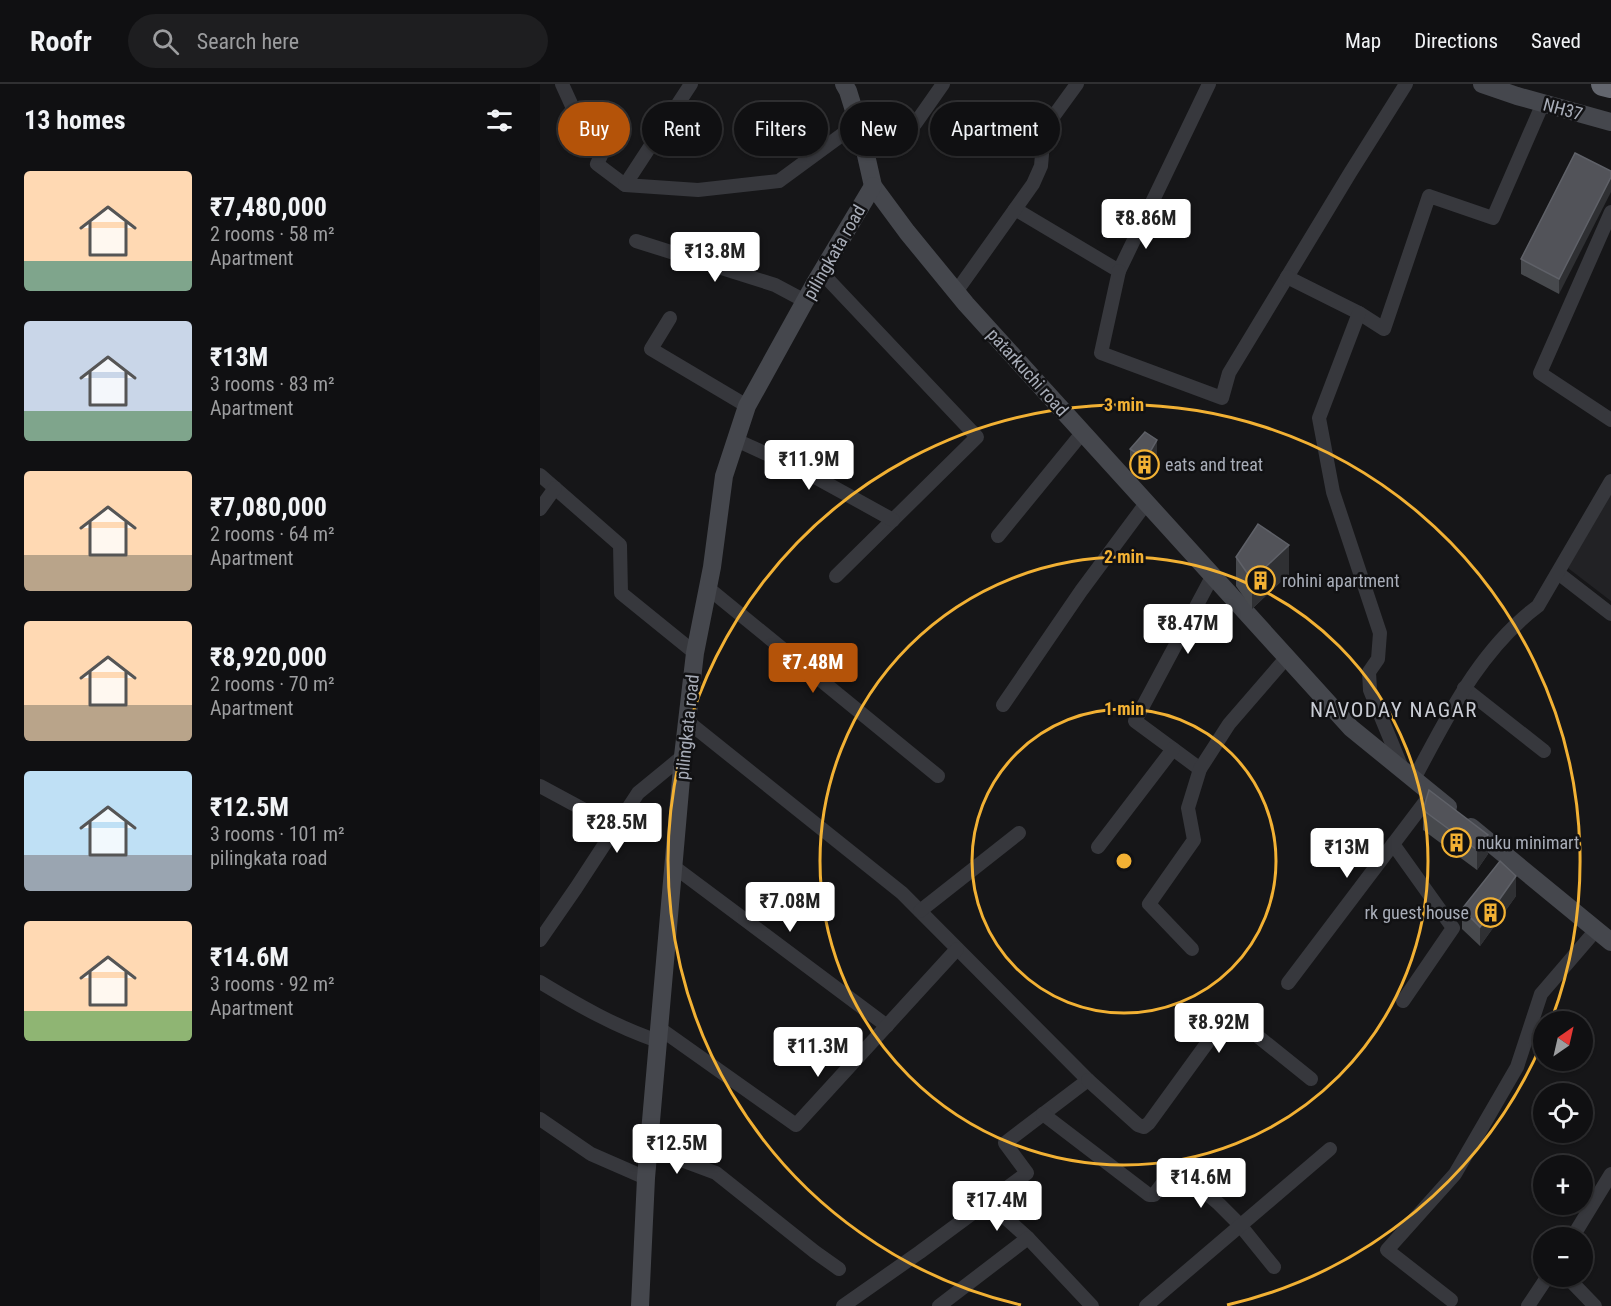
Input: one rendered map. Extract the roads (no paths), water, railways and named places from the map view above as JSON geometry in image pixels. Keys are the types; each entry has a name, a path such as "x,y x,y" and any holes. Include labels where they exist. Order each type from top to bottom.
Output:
{"highway":[{"path":"1603,84 1611,86"}],"street":[{"path":"561,84 572,106 612,132 597,164 625,185 698,190 779,181 840,136"},
{"path":"625,185 691,84"},
{"name":"patarkuchi road","path":"844,84 851,102"},
{"path":"918,120 943,84"},
{"path":"957,292 1033,184 1041,166 1043,143 1053,117 1077,84"},
{"path":"1209,84 1119,271 1101,353 1222,398 1229,373 1407,84"},
{"name":"NH37","path":"1482,84 1611,122"},
{"path":"1287,277 1359,313 1384,329 1429,196 1492,218 1543,103"},
{"name":"patarkuchi road","path":"866,156 873,186 906,232 957,292 1352,728 1611,942"},
{"name":"pilingkata road","path":"640,1306 646,1178 683,756 695,653 708,588 724,476 747,406 821,272 873,186"},
{"path":"1015,209 1119,271"},
{"path":"1611,212 1540,374 1611,420"},
{"path":"636,241 775,285 805,301"},
{"path":"821,272 977,437 836,576"},
{"path":"1359,313 1319,418 1334,492 1380,633 1378,659 1369,672 1370,690 1408,775"},
{"path":"670,318 651,349 747,406"},
{"path":"998,536 1083,432"},
{"path":"736,440 806,472 893,520"},
{"path":"540,475 620,545 621,593 695,653"},
{"path":"1408,775 1464,688 1492,650 1521,618 1538,606 1611,481"},
{"path":"540,509 555,488"},
{"path":"1003,705 1081,591 1147,502"},
{"path":"1558,573 1611,614"},
{"path":"1200,769 1135,721 1213,575"},
{"path":"708,588 938,776"},
{"path":"1192,949 1149,904 1194,840 1188,808 1200,769 1229,724 1287,657"},
{"path":"1464,688 1544,751"},
{"path":"687,721 902,893 1088,1080 1138,1125 1144,1127 1149,1123 1218,1028 1227,1020 1240,1022 1311,1079"},
{"path":"1098,847 1173,749"},
{"path":"540,940 638,793 683,756"},
{"path":"540,786 616,827"},
{"path":"1288,983 1431,794"},
{"path":"920,911 1019,833"},
{"path":"1393,844 1453,928 1403,1000"},
{"path":"673,866 887,1026"},
{"path":"1451,1300 1386,1250 1455,1174 1517,1067 1541,994 1596,930"},
{"path":"540,982 584,1009 638,1034 658,1035 796,1125 957,949"},
{"path":"843,1306 1027,1173 1005,1143 1088,1080"},
{"path":"1043,1114 1149,1195 1154,1195 1171,1172 1178,1169 1240,1225 1274,1267"},
{"path":"540,1119 591,1154 646,1178"},
{"path":"649,1148 716,1173 839,1269"},
{"path":"1146,1306 1330,1149"},
{"path":"1579,1227 1611,1174"},
{"path":"987,1202 1028,1238 1092,1306"},
{"path":"939,1306 1028,1238"},
{"path":"1528,1306 1541,1287"},
{"path":"1577,1287 1595,1306"}],"place":[{"name":"eats and treat","path":"1144,464"},
{"name":"rohini apartment","path":"1261,580"},
{"name":"nuku minimart","path":"1456,842"},
{"name":"rk guest house","path":"1490,912"}],"district":[{"name":"NAVODAY NAGAR","path":"1394,710"}]}
